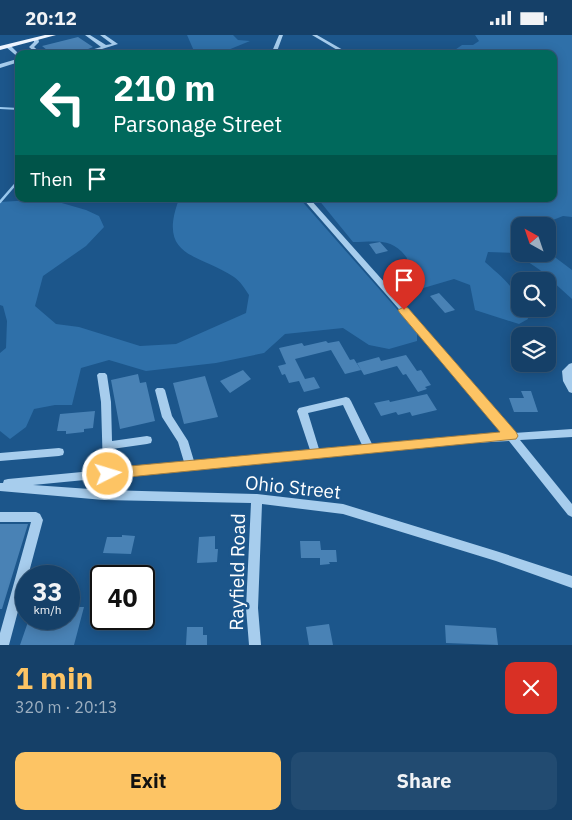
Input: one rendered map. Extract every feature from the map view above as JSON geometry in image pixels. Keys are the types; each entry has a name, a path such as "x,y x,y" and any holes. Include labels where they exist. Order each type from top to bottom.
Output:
{"main road":[{"path":"4,47 53,35"}],"street":[{"path":"87,35 105,47"},
{"path":"94,50 116,44 102,35"},
{"path":"274,50 280,35"},
{"path":"314,35 341,50"},
{"path":"35,50 31,47 37,42 36,39"},
{"path":"4,47 15,56"},
{"path":"0,66 15,60"},
{"path":"309,202 511,436 572,512"},
{"path":"572,366 567,371 568,381 572,390"},
{"path":"102,375 106,402 108,474"},
{"path":"160,390 167,417 184,441 190,466"},
{"path":"316,454 302,411 346,401 369,449"},
{"path":"0,485 511,436 572,433"},
{"path":"108,446 147,440"},
{"path":"0,457 58,452"},
{"name":"Ohio Street","path":"0,485 104,495 257,499 343,509 496,556 572,582"},
{"name":"Rayfield Road","path":"255,645 252,608 257,499"},
{"path":"0,517 36,517 38,521 3,645"}],"shaded area":[{"path":"187,35 233,35 238,40 250,41 228,50 194,50"},
{"path":"475,35 572,35 572,217 563,216 556,219 556,217 511,217 511,253 488,252 485,262 511,288 511,317 528,317 528,319 519,324 475,310 470,285 454,279 403,294 395,289 387,274 390,270 405,264 407,258 401,251 383,242 353,242 320,202 557,202 557,50 455,50 462,45 473,45 479,41"},
{"path":"0,202 58,202 99,216 104,227 86,246 43,276 35,306 56,324 79,327 140,346 176,344 246,313 249,295 242,285 234,277 185,251 177,243 173,233 174,218 178,202 303,202 417,332 417,341 389,349 369,345 343,328 285,334 264,353 216,363 146,371 109,360 81,368 72,405 55,405 34,409 26,427 10,439 0,431 0,353 6,348 7,321 3,306 0,305"},
{"path":"556,258 572,270 572,299 556,284 556,272 542,272 530,263 556,263"}],"building":[{"path":"78,37 93,47 86,50 47,50 42,46"},
{"path":"380,242 388,251 376,254 369,244"},
{"path":"439,293 455,310 445,313 430,296"},
{"path":"326,341 328,343 339,341 350,360 354,359 361,370 345,374 331,350 295,359 305,379 314,377 320,388 304,392 299,381 289,383 285,374 282,375 278,366 286,364 279,348 302,343 304,346"},
{"path":"406,355 417,371 421,370 431,385 425,387 427,389 418,392 406,374 403,375 397,366 364,375 357,363 379,357 381,361"},
{"path":"243,370 251,379 230,393 220,381"},
{"path":"138,374 140,383 146,382 155,421 120,429 111,380"},
{"path":"205,376 218,417 184,424 173,383"},
{"path":"521,391 531,391 538,412 514,412 509,398 524,398"},
{"path":"427,394 437,410 412,416 410,412 398,415 396,412 381,416 374,403 389,400 390,402"},
{"path":"95,411 93,428 84,429 84,432 66,434 66,431 57,431 60,414"},
{"path":"0,524 28,524 2,609 0,609"},
{"path":"122,535 135,536 131,554 103,553 107,537 122,537"},
{"path":"215,536 215,549 218,549 217,562 197,563 199,537"},
{"path":"300,541 320,541 321,550 336,550 337,562 320,565 320,558 301,558"},
{"path":"80,607 84,607 80,622"},
{"path":"329,624 333,645 309,645 306,627"},
{"path":"445,625 496,628 498,645 446,643"},
{"path":"187,627 203,627 203,635 207,635 207,645 186,645"},
{"path":"25,630 78,630 74,645 20,645"}],"waterway":[{"path":"0,108 15,109"},
{"path":"0,202 15,185"}],"route":[{"path":"108,474 511,436 404,310"}]}
